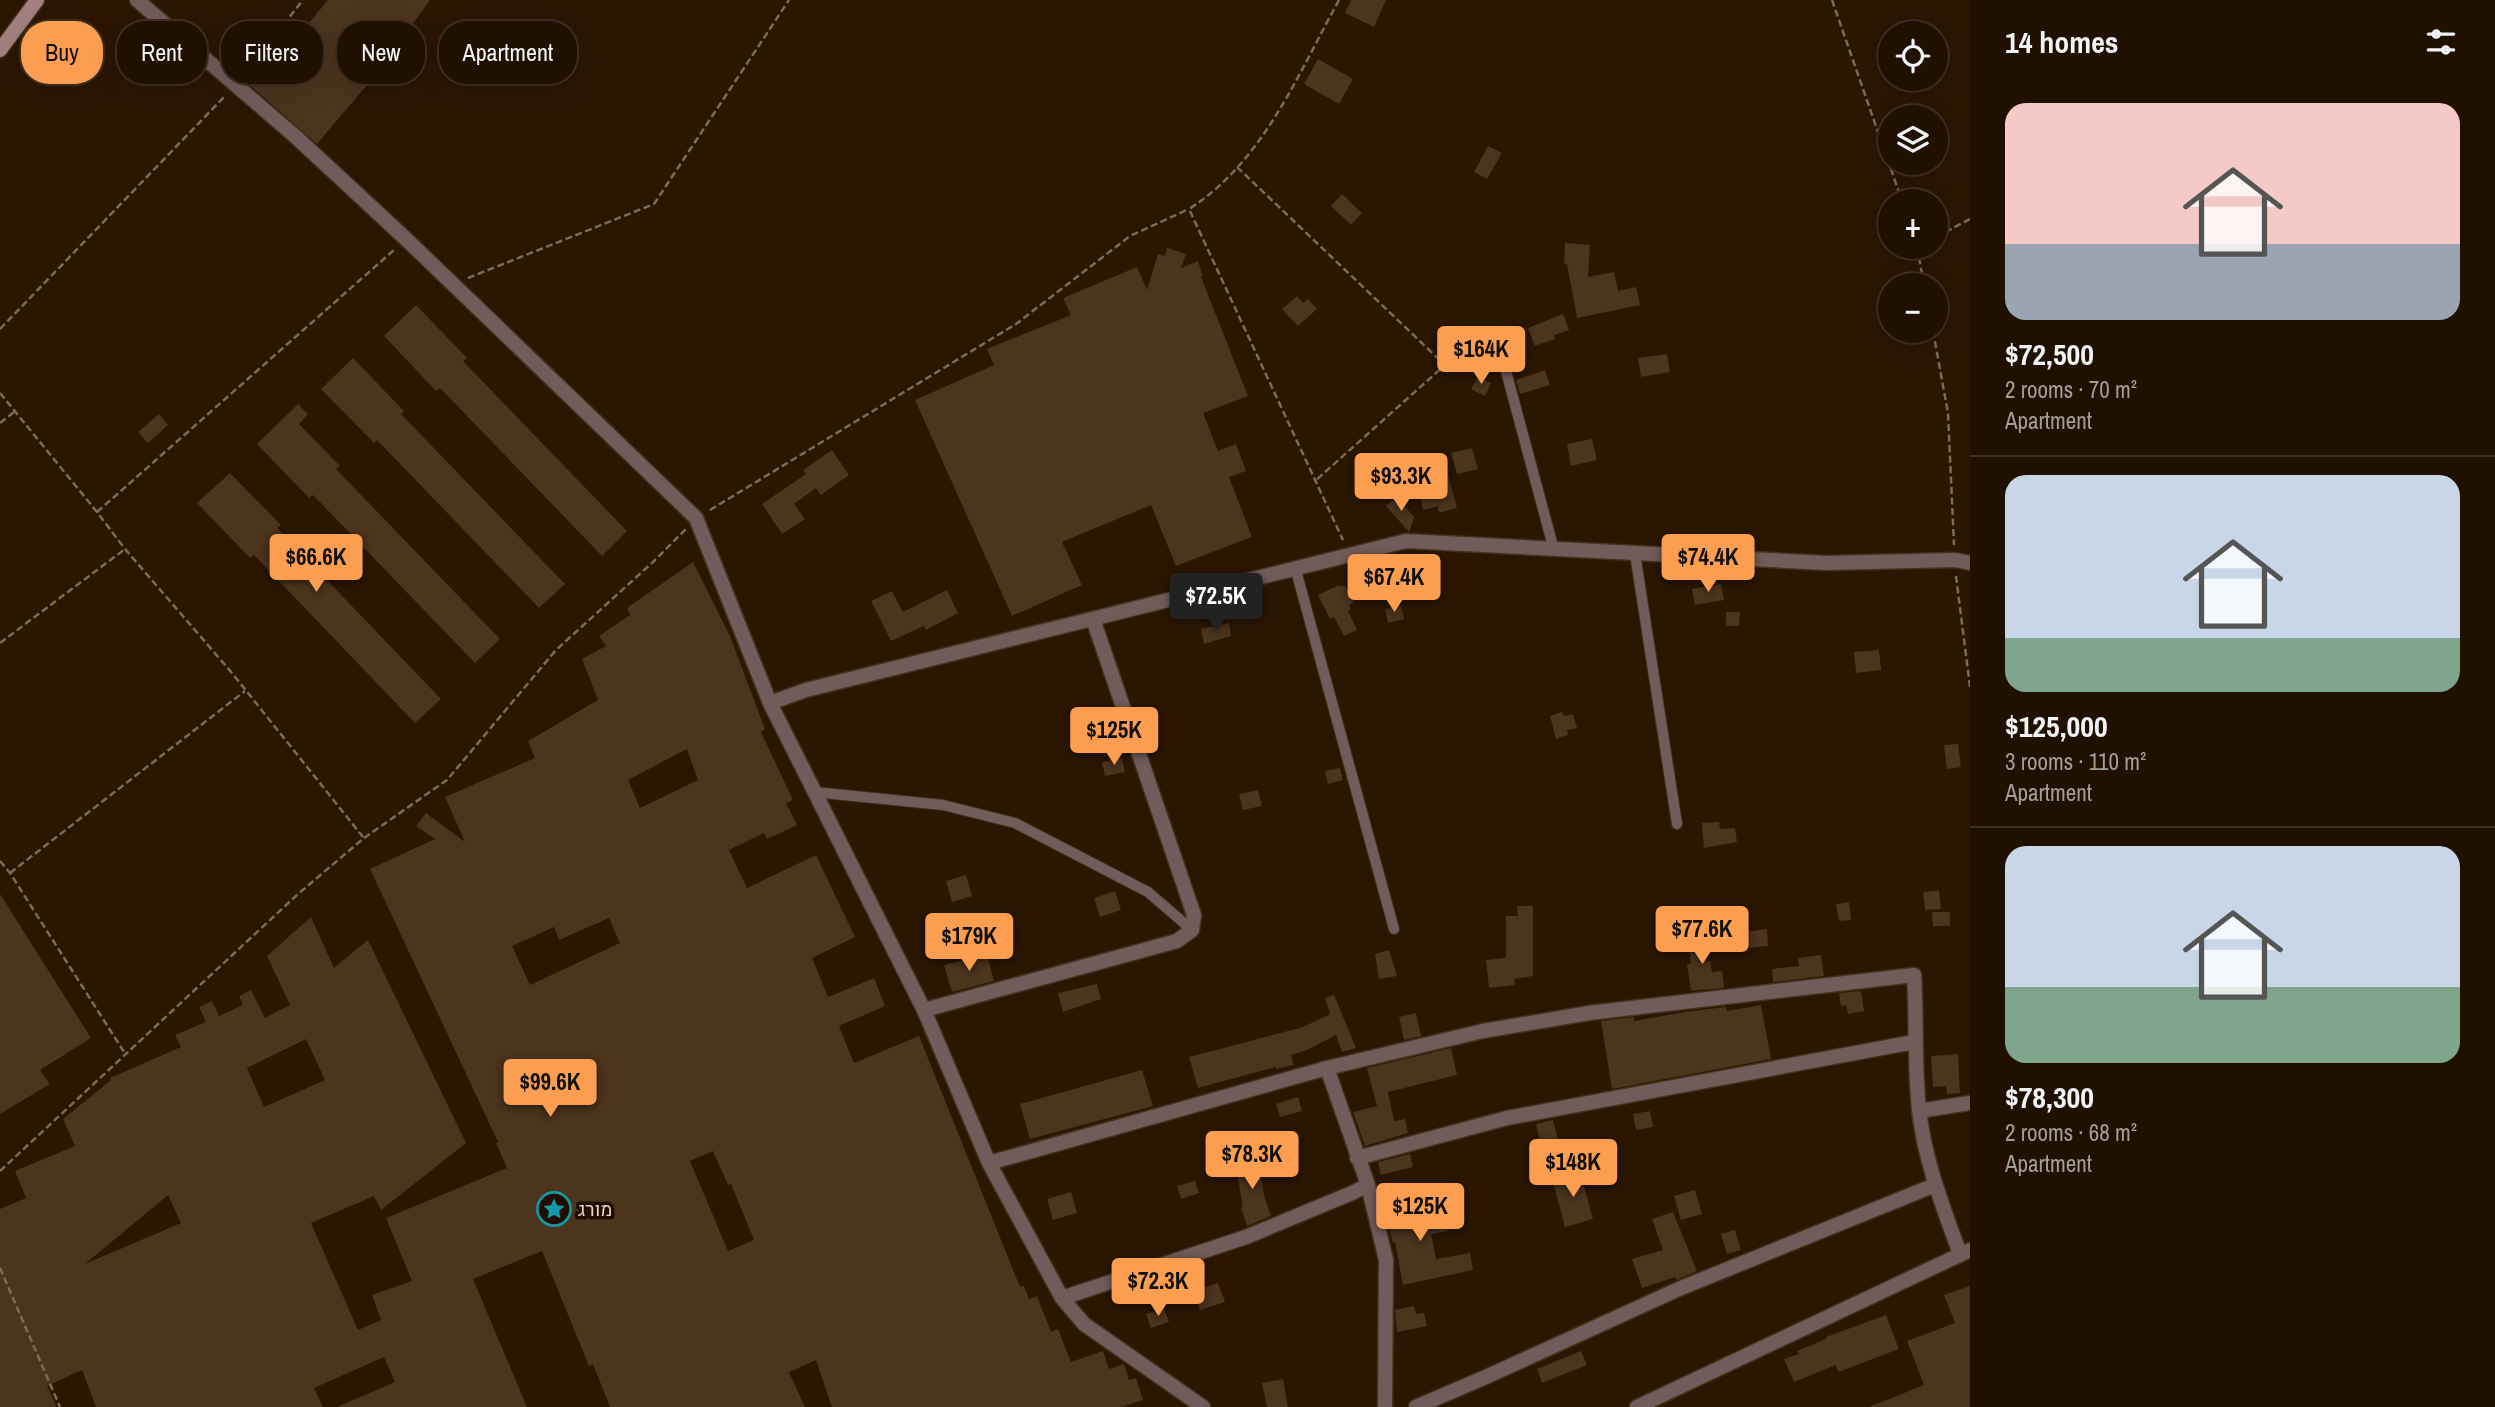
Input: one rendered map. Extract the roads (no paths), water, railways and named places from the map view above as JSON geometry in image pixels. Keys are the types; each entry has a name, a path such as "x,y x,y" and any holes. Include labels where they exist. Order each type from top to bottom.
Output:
{"main road":[{"path":"0,50 37,0"}],"street":[{"path":"137,0 296,137 696,518 770,703 924,1010 989,1163 1062,1298 1084,1324 1203,1407"},
{"path":"770,703 806,690 1406,541 1826,563 1955,560 1970,563"},
{"path":"924,1010 1177,941 1192,930 1194,915 1093,619"},
{"path":"989,1163 1327,1068 1483,1031 1563,1018 1914,975 1914,1042 1919,1111 1935,1185 1965,1252 1637,1407"},
{"path":"1357,1158 1507,1118 1914,1042"},
{"path":"1327,1068 1368,1185 1387,1260 1385,1407"},
{"path":"1919,1111 1970,1103"},
{"path":"1062,1298 1246,1237 1368,1185"},
{"path":"1416,1407 1681,1288 1935,1185"}],"lane":[{"path":"1500,349 1554,550"},
{"path":"1635,554 1677,824"},
{"path":"1295,567 1394,929"},
{"path":"814,792 943,805 1015,823 1148,892 1192,930"}],"place":[{"name":"מורג","path":"554,1209"}]}
